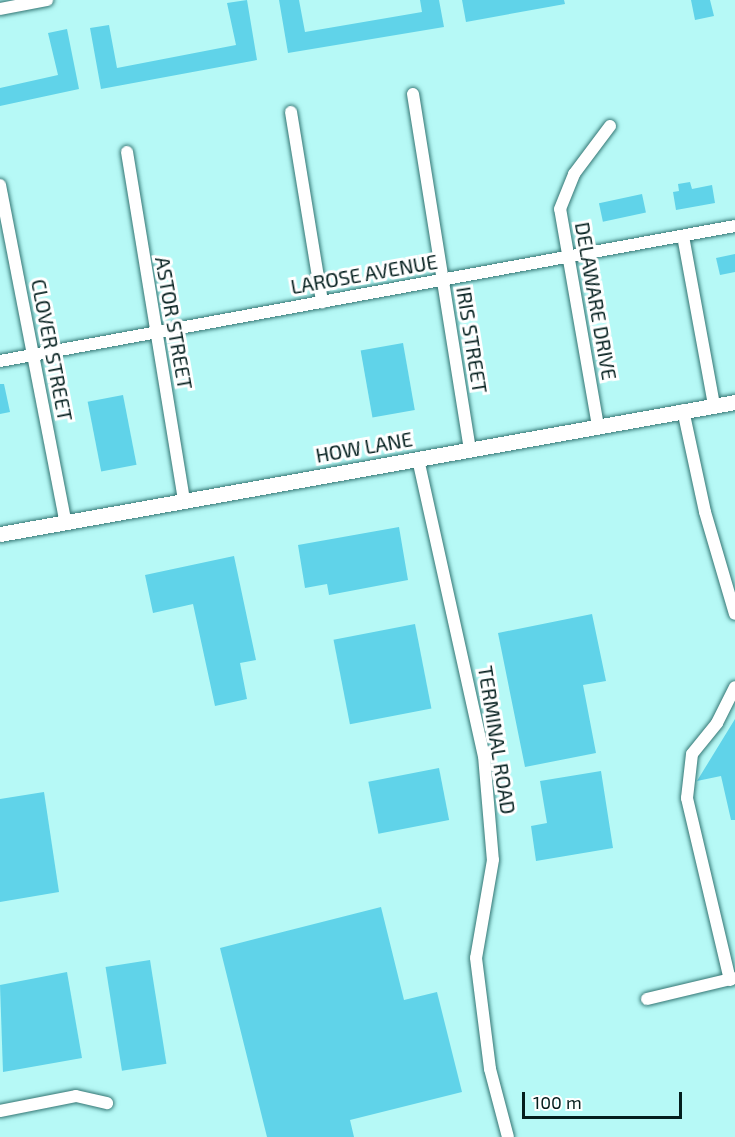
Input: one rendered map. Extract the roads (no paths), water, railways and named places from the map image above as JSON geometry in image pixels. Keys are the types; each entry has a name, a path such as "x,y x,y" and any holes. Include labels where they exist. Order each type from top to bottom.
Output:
{"main road":[{"name":"HOW LANE","path":"0,534 735,402"}],"street":[{"path":"0,9 46,0"},
{"name":"IRIS STREET","path":"413,94 470,449"},
{"path":"291,112 322,302"},
{"name":"DELAWARE DRIVE","path":"598,426 566,257 561,205 574,174 610,126"},
{"name":"ASTOR STREET","path":"127,152 184,501"},
{"name":"CLOVER STREET","path":"0,185 66,523"},
{"name":"LAROSE AVENUE","path":"0,361 735,226"},
{"path":"682,236 714,405"},
{"path":"683,411 705,512 735,614"},
{"name":"TERMINAL ROAD","path":"418,459 484,756 493,860 476,958 490,1069 508,1137"},
{"path":"647,999 732,979 687,798 692,754 717,723 735,687"},
{"path":"0,1111 76,1096 106,1103"}]}
